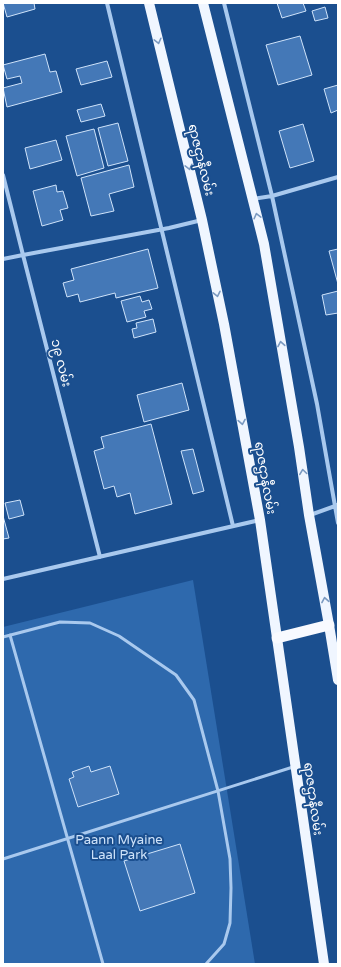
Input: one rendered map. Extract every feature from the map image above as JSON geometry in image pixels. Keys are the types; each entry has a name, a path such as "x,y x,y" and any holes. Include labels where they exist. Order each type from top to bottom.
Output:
{"highway":[{"path":"277,638 329,625"}],"main road":[{"name":"ရာဇဌာနီလမ်း","path":"149,3 202,220 224,324 260,520 324,964"},
{"path":"203,3 264,244 338,680"}],"street":[{"path":"107,3 232,526"},
{"path":"224,3 272,196 317,404 337,506 338,523"},
{"name":"၁၉ လမ်း","path":"3,175 22,255 100,557"},
{"path":"252,199 272,196 338,177"},
{"path":"3,259 169,228 202,220"},
{"path":"310,515 337,506"},
{"path":"3,579 260,520"}],"lane":[{"path":"3,637 60,622 90,623 120,636 176,675 194,700 218,791 230,859 230,923 224,944 206,964"},
{"path":"10,635 103,964"},
{"path":"3,860 295,766"}],"green space":[{"name":"Paann Myaine Laal Park","path":"193,580 255,964 3,964 3,627"}],"building":[{"path":"3,3 34,3 35,9 7,17"},
{"path":"277,3 303,3 306,11 282,18"},
{"path":"325,7 328,18 315,21 312,11"},
{"path":"300,36 312,75 278,85 266,45"},
{"path":"45,54 50,72 56,71 62,92 7,107 3,88 22,83 20,76 7,79 3,65"},
{"path":"107,61 112,77 81,85 76,69"},
{"path":"338,85 338,110 331,113 324,89"},
{"path":"101,104 105,116 81,122 77,110"},
{"path":"118,123 128,161 108,166 98,128"},
{"path":"303,124 314,161 290,168 279,131"},
{"path":"94,129 104,168 77,176 66,136"},
{"path":"56,140 62,160 30,169 25,148"},
{"path":"129,165 134,187 109,194 114,211 91,216 81,178"},
{"path":"56,185 57,192 63,191 68,208 60,210 63,220 42,226 33,191"},
{"path":"148,249 158,288 116,298 115,293 80,302 78,294 67,297 63,283 74,280 71,269"},
{"path":"338,249 338,284 329,251"},
{"path":"338,291 338,313 326,315 322,295"},
{"path":"140,296 142,302 149,300 152,309 144,311 146,317 127,322 121,301"},
{"path":"153,319 156,332 134,338 132,329 137,328 136,323"},
{"path":"182,383 189,410 144,422 137,395"},
{"path":"151,424 172,504 135,514 130,493 117,497 114,486 104,489 94,451 104,448 101,437"},
{"path":"193,449 204,491 193,494 181,451"},
{"path":"20,500 24,515 9,519 5,503"},
{"path":"3,516 9,538 3,539"},
{"path":"89,766 91,772 110,766 119,794 78,807 69,779 74,777 72,772"},
{"path":"180,844 195,893 140,911 124,861"}]}
